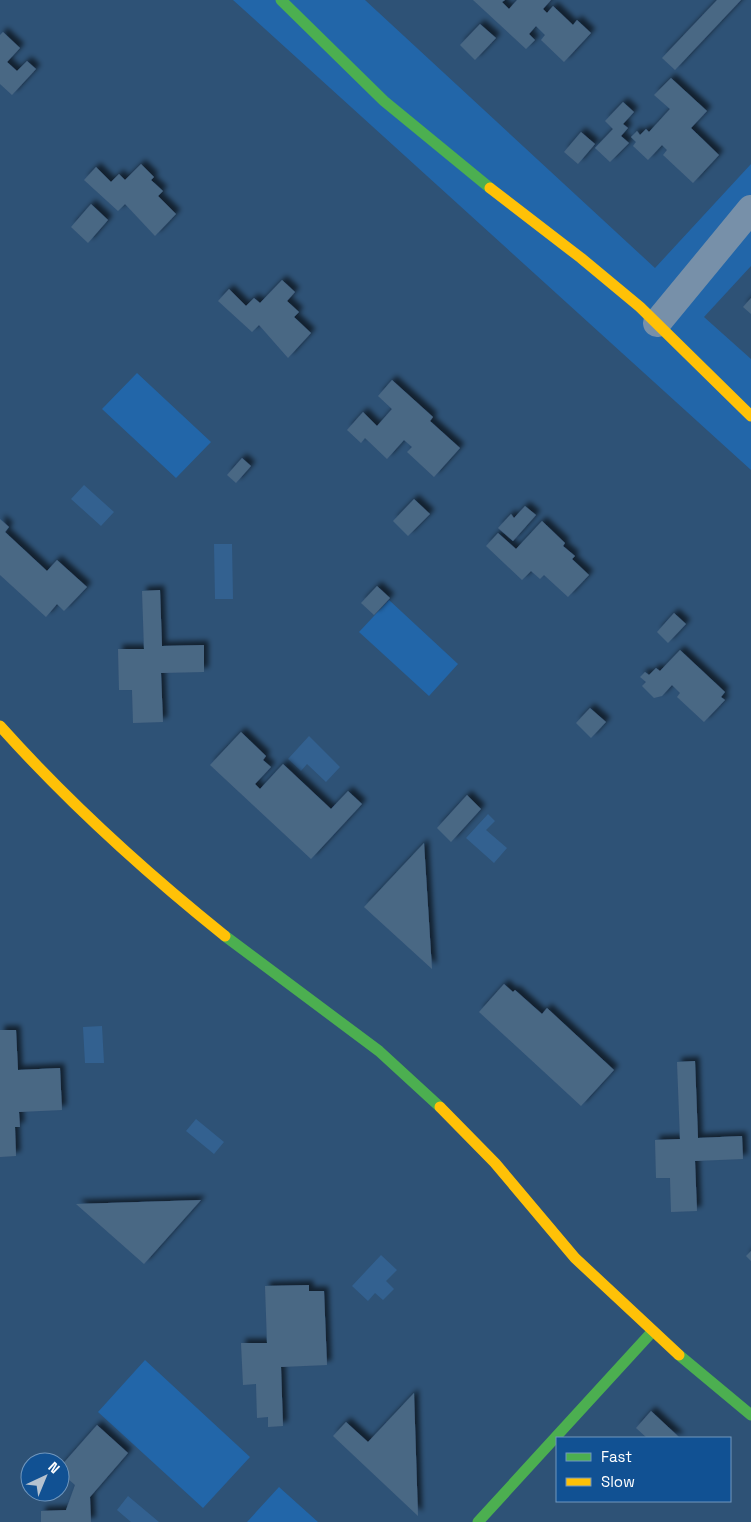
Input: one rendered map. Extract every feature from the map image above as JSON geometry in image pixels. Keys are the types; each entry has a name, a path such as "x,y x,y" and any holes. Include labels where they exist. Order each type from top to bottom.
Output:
{"street":[{"path":"281,0 397,113 450,158 622,292 751,416"},
{"path":"656,323 751,208"},
{"path":"0,726 50,782 171,894 335,1018 391,1062 426,1093 483,1150 572,1256 651,1333 751,1415"},
{"path":"478,1522 651,1333"}],"shaded area":[{"path":"233,0 365,0 655,268 751,164 751,266 704,317 751,359 751,470"},
{"path":"137,373 211,442 176,478 102,409"},
{"path":"84,485 114,512 101,526 71,499"},
{"path":"214,544 232,544 233,599 215,599"},
{"path":"389,600 458,664 429,696 359,632"},
{"path":"309,736 340,767 326,782 307,764 301,771 288,759"},
{"path":"488,814 495,821 486,830 507,848 494,863 466,838"},
{"path":"102,1026 104,1063 85,1063 83,1027"},
{"path":"196,1119 224,1142 214,1154 186,1131"},
{"path":"381,1255 397,1270 386,1281 394,1289 383,1300 375,1293 368,1301 352,1286"},
{"path":"145,1360 250,1457 203,1508 98,1412"},
{"path":"279,1487 318,1522 247,1522"},
{"path":"128,1496 159,1522 131,1522 117,1510"}],"building":[{"path":"473,0 505,0 502,2 509,9 517,0 551,0 543,9 547,13 553,6 573,25 577,20 591,33 564,62 541,40 545,35 536,26 529,34 535,40 526,49"},
{"path":"717,0 741,0 675,70 662,58"},
{"path":"480,24 496,38 475,60 460,45"},
{"path":"3,32 20,48 7,62 17,71 27,61 36,69 12,95 0,84 0,35"},
{"path":"671,78 707,111 691,128 719,155 693,183 663,155 667,150 662,145 648,160 633,146 636,142 631,137 637,131 640,135 646,129 649,132 670,109 654,95"},
{"path":"623,102 634,112 623,124 628,128 621,136 629,143 610,162 595,148 613,129 605,121"},
{"path":"581,132 595,144 578,164 564,152"},
{"path":"141,164 154,177 151,180 163,191 158,196 176,214 155,236 125,204 118,211 84,180 96,167 111,182 119,174 125,180"},
{"path":"91,204 108,220 88,243 71,227"},
{"path":"282,280 295,292 287,301 299,312 294,317 311,333 288,358 259,325 252,332 218,301 229,289 246,306 254,298 260,303"},
{"path":"751,298 751,314 743,307"},
{"path":"392,380 433,417 430,421 460,448 434,477 407,452 412,447 404,440 387,459 365,438 361,443 347,430 363,412 377,426 392,409 378,396"},
{"path":"242,458 251,466 236,483 227,475"},
{"path":"414,499 430,514 408,536 393,521"},
{"path":"525,506 536,515 513,541 498,528 511,514 514,518"},
{"path":"0,519 9,527 5,532 47,571 57,560 87,587 64,611 57,604 46,617 0,575"},
{"path":"542,521 565,543 563,546 575,556 572,559 589,575 568,597 544,575 540,579 531,571 522,580 486,546 498,533 516,549"},
{"path":"377,586 390,598 374,615 361,603"},
{"path":"160,590 162,646 204,645 204,672 161,673 163,722 133,723 132,690 119,690 118,649 144,649 142,591"},
{"path":"674,613 686,624 668,643 657,632"},
{"path":"680,650 725,692 721,697 725,700 704,722 677,697 680,693 672,685 662,696 654,698 642,686 646,682 640,677 645,672 649,675 656,668 660,671"},
{"path":"590,708 606,722 591,738 576,723"},
{"path":"241,732 266,756 263,760 271,767 255,784 260,789 283,764 331,809 348,791 362,804 311,859 210,765"},
{"path":"467,795 481,809 451,842 437,828"},
{"path":"424,843 432,969 364,907"},
{"path":"504,984 513,992 515,990 542,1014 547,1008 614,1070 581,1106 479,1012"},
{"path":"0,1030 16,1030 18,1070 60,1068 62,1110 19,1112 20,1127 15,1127 16,1156 0,1157"},
{"path":"695,1061 698,1138 742,1136 743,1159 695,1161 697,1211 671,1212 670,1178 656,1178 655,1140 680,1139 677,1062"},
{"path":"201,1200 144,1264 76,1204"},
{"path":"751,1251 751,1261 746,1256"},
{"path":"309,1285 309,1291 324,1291 327,1365 281,1367 283,1426 268,1427 268,1417 257,1418 256,1384 243,1385 241,1343 267,1343 265,1286"},
{"path":"414,1393 418,1516 333,1436 346,1422 368,1442"},
{"path":"651,1411 679,1437 646,1437 636,1428"},
{"path":"97,1425 128,1453 90,1497 91,1522 41,1522 41,1511 66,1510 70,1502 75,1485 70,1481 70,1456"}],"traffic: fast":[{"path":"281,0 384,101 490,188"},
{"path":"225,936 379,1051 440,1107"},
{"path":"478,1522 651,1333"},
{"path":"679,1355 751,1415"}],"traffic: slow":[{"path":"490,188 581,258 640,307 751,416"},
{"path":"0,726 108,836 165,887 225,936"},
{"path":"440,1107 495,1163 575,1258 679,1355"}]}
